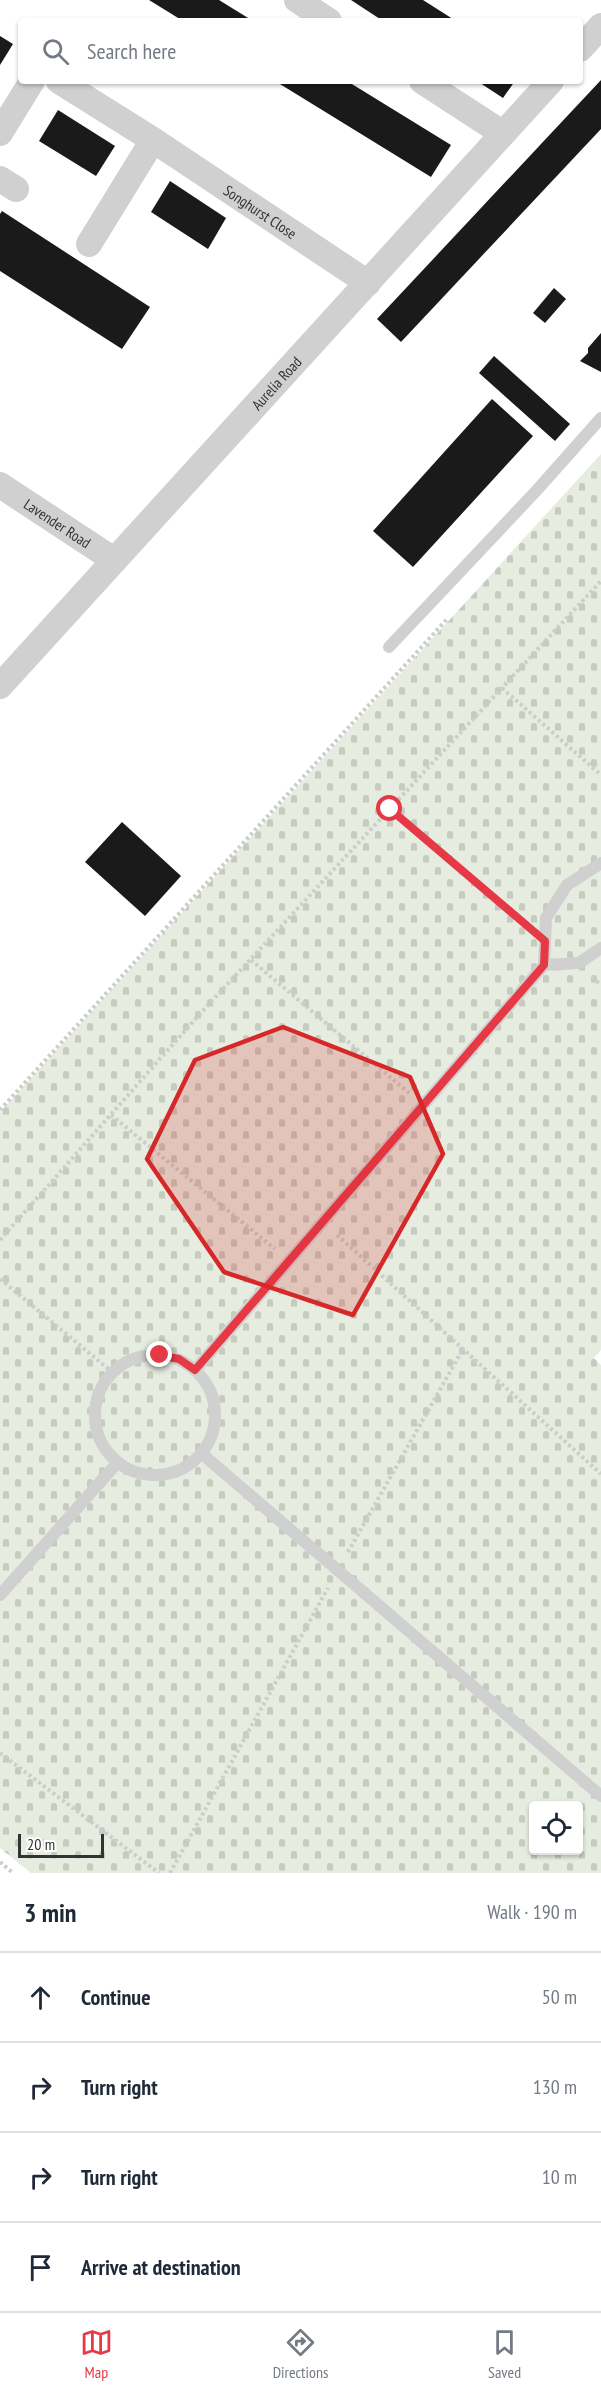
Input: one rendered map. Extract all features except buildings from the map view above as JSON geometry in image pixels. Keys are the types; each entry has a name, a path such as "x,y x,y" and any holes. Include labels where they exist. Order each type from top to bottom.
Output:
{"street":[{"path":"297,0 324,18"},
{"path":"583,46 601,26"},
{"path":"0,133 30,84"},
{"name":"Songhurst Close","path":"64,84 153,140 368,283"},
{"path":"427,84 502,133"},
{"name":"Aurelia Road","path":"0,686 548,84"},
{"path":"89,244 153,140"},
{"name":"Lavender Road","path":"0,485 114,560"}],"lane":[{"path":"389,647 537,490 601,418"},
{"path":"195,1370 544,965 546,918 567,885 601,862"},
{"path":"544,965 579,963 601,948"},
{"path":"160,1355 179,1359 195,1370 207,1384 214,1401 215,1419 211,1437 201,1453 188,1465 171,1472 152,1475 134,1471 118,1462 105,1448 97,1431 95,1412 99,1393 112,1372 141,1356 160,1355"},
{"path":"201,1453 601,1796"},
{"path":"0,1595 118,1462"}],"path":[{"path":"0,1240 251,960 601,581"},
{"path":"0,1110 449,617"},
{"path":"502,688 601,775"},
{"path":"390,809 545,941"},
{"path":"251,960 423,1106"},
{"path":"111,1115 289,1261"},
{"path":"322,1222 601,1474"},
{"path":"0,1279 112,1372"},
{"path":"170,1873 463,1349"},
{"path":"0,1753 159,1873"},
{"path":"0,1863 13,1873"}],"highlighted area":[{"path":"283,1027 410,1077 443,1154 353,1315 224,1272 147,1159 195,1060"}],"green space":[{"path":"601,454 601,1350 594,1358 601,1365 601,1873 31,1873 0,1848 0,1112"}],"route":[{"path":"160,1355 179,1359 195,1370 544,965 545,941 390,809"}]}
